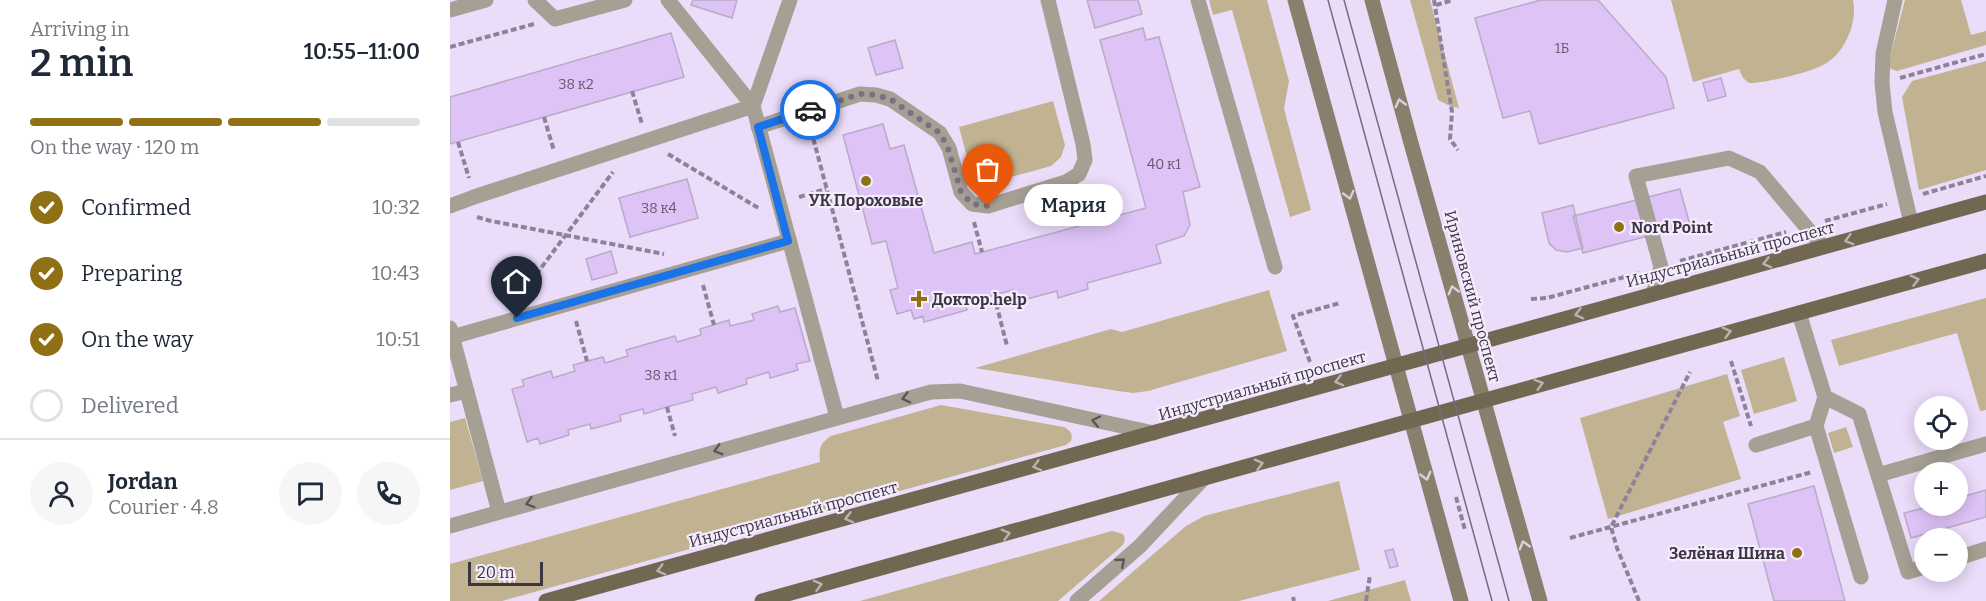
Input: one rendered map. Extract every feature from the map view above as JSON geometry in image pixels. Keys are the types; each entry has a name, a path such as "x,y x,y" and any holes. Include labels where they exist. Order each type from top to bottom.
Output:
{"main road":[{"path":"1295,0 1461,601"},
{"name":"Ириновский проспект","path":"1372,0 1540,601"},
{"name":"Индустриальный проспект","path":"546,601 1986,202"},
{"path":"762,601 1986,261"}],"street":[{"path":"450,10 486,0"},
{"path":"535,0 555,19 625,0"},
{"path":"668,0 753,106 837,417"},
{"path":"753,106 790,0"},
{"path":"758,127 860,94 876,95 890,99 940,133 948,148 961,192 972,204 988,206 1066,182 1080,174 1085,160 1047,0"},
{"path":"1198,0 1275,267"},
{"path":"1895,0 1883,54 1882,83 1885,112 1911,223"},
{"path":"450,206 753,106"},
{"path":"1653,294 1661,267 1636,176 1729,158 1760,172 1823,247"},
{"path":"499,512 451,333 788,241"},
{"path":"1798,313 1825,397 1816,426 1860,577"},
{"path":"450,395 467,391"},
{"path":"450,526 931,392 960,392 1154,434"},
{"path":"1825,397 1859,414 1908,572 1914,570"},
{"path":"1756,445 1816,426"},
{"path":"1878,475 1986,444"},
{"path":"1077,601 1140,546 1203,479"},
{"path":"1968,555 1986,549"}],"path":[{"path":"1453,0 1435,2 1452,112 1450,138 1458,150"},
{"path":"450,46 555,19"},
{"path":"1882,83 1986,54"},
{"path":"519,297 640,143 632,91"},
{"path":"806,111 878,381"},
{"path":"544,117 559,169"},
{"path":"458,142 474,197"},
{"path":"640,143 760,209 826,189"},
{"path":"1532,299 1547,298 1986,176"},
{"path":"972,204 973,218 982,252"},
{"path":"470,214 490,221 674,256 698,267"},
{"path":"993,295 1008,346"},
{"path":"1310,362 1293,315 1340,303"},
{"path":"708,305 714,325"},
{"path":"582,340 587,361"},
{"path":"1731,361 1756,445"},
{"path":"1638,601 1611,527 1690,372"},
{"path":"668,407 675,436"},
{"path":"1456,497 1465,530"},
{"path":"1570,538 1697,503"},
{"path":"1365,601 1370,575"}],"shaded area":[{"path":"1209,0 1267,0 1289,81 1284,109 1311,210 1290,217 1232,10 1213,15"},
{"path":"1410,0 1430,0 1459,108 1438,100"},
{"path":"1671,0 1853,0 1854,9 1851,28 1843,47 1829,61 1815,69 1749,83 1743,78 1739,69 1693,82"},
{"path":"1905,0 1961,0 1971,35 1986,31 1986,45 1897,71 1891,69 1888,64"},
{"path":"1986,61 1986,170 1919,190 1902,97 1912,81"},
{"path":"1053,101 1065,145 1061,157 1051,166 975,187 959,127"},
{"path":"1269,290 1287,351 1148,391 1133,393 975,368 1111,329 1122,332"},
{"path":"1986,298 1986,410 1980,411 1957,333 1839,366 1831,340"},
{"path":"1784,357 1797,401 1754,414 1741,370"},
{"path":"1727,374 1740,416 1723,422 1741,479 1608,519 1580,418"},
{"path":"941,405 1064,427 1071,433 1071,441 1066,445 502,601 450,601 450,564 820,462 821,447 831,436"},
{"path":"465,418 483,481 450,490 450,422"},
{"path":"1846,427 1853,447 1834,453 1828,433"},
{"path":"1339,481 1360,570 1239,601 1099,601 1186,526 1204,516"},
{"path":"1112,531 1123,534 1125,539 1123,545 1058,601 860,601"},
{"path":"1405,580 1411,601 1328,601"}],"building":[{"path":"693,0 737,0 732,18 691,5"},
{"path":"1087,0 1138,0 1142,14 1095,28"},
{"path":"1541,0 1598,0 1666,77 1674,108 1539,144 1530,111 1503,118 1475,18"},
{"path":"1143,28 1146,40 1159,37 1200,187 1183,192 1190,225 1184,236 1156,245 1161,263 1087,283 1088,289 1058,298 1057,291 1016,302 1013,290 965,303 967,310 924,322 923,316 914,319 911,310 897,314 890,290 898,288 886,241 872,244 843,135 883,124 890,149 904,145 934,253 972,242 975,254 1146,208 1100,40"},
{"path":"671,33 684,77 450,144 450,97"},
{"path":"895,40 903,68 876,75 868,48"},
{"path":"1721,78 1726,96 1708,101 1703,83"},
{"path":"687,179 698,218 630,237 619,198"},
{"path":"1680,189 1690,225 1583,253 1573,216"},
{"path":"1573,205 1583,248 1567,252 1556,250 1549,243 1542,213"},
{"path":"611,251 617,273 592,280 586,259"},
{"path":"778,306 780,312 795,308 810,361 796,364 798,370 770,378 769,372 746,379 747,384 718,393 716,387 692,394 693,400 644,414 643,409 620,415 621,421 591,429 590,424 568,430 569,435 540,444 538,438 527,442 512,389 524,386 522,380 551,371 553,378 575,371 573,365 603,357 605,363 628,356 626,350 675,336 677,342 701,335 700,329 729,320 730,326 754,320 752,314"},
{"name":"Зелёная Шина","path":"1814,486 1845,601 1774,601 1748,504"},
{"path":"1986,490 1986,517 1947,528 1914,528 1914,537 1911,538 1904,513 1914,510 1914,516 1968,516 1968,495"},
{"path":"1393,549 1398,566 1390,568 1385,551"}],"tram line":[{"path":"1328,0 1492,601"},
{"path":"1344,0 1509,601"}],"way so far":[{"path":"810,110 860,94 890,99 940,133 948,148 961,192 972,204 988,206"}],"place":[{"name":"УК Пороховые","path":"866,181"},
{"name":"Мария","path":"988,206"},
{"name":"Nord Point","path":"1619,227"},
{"name":"Доктор.help","path":"919,299"},
{"name":"Зелёная Шина","path":"1797,553"}],"route":[{"path":"517,318 788,241 758,127 810,110"}]}
